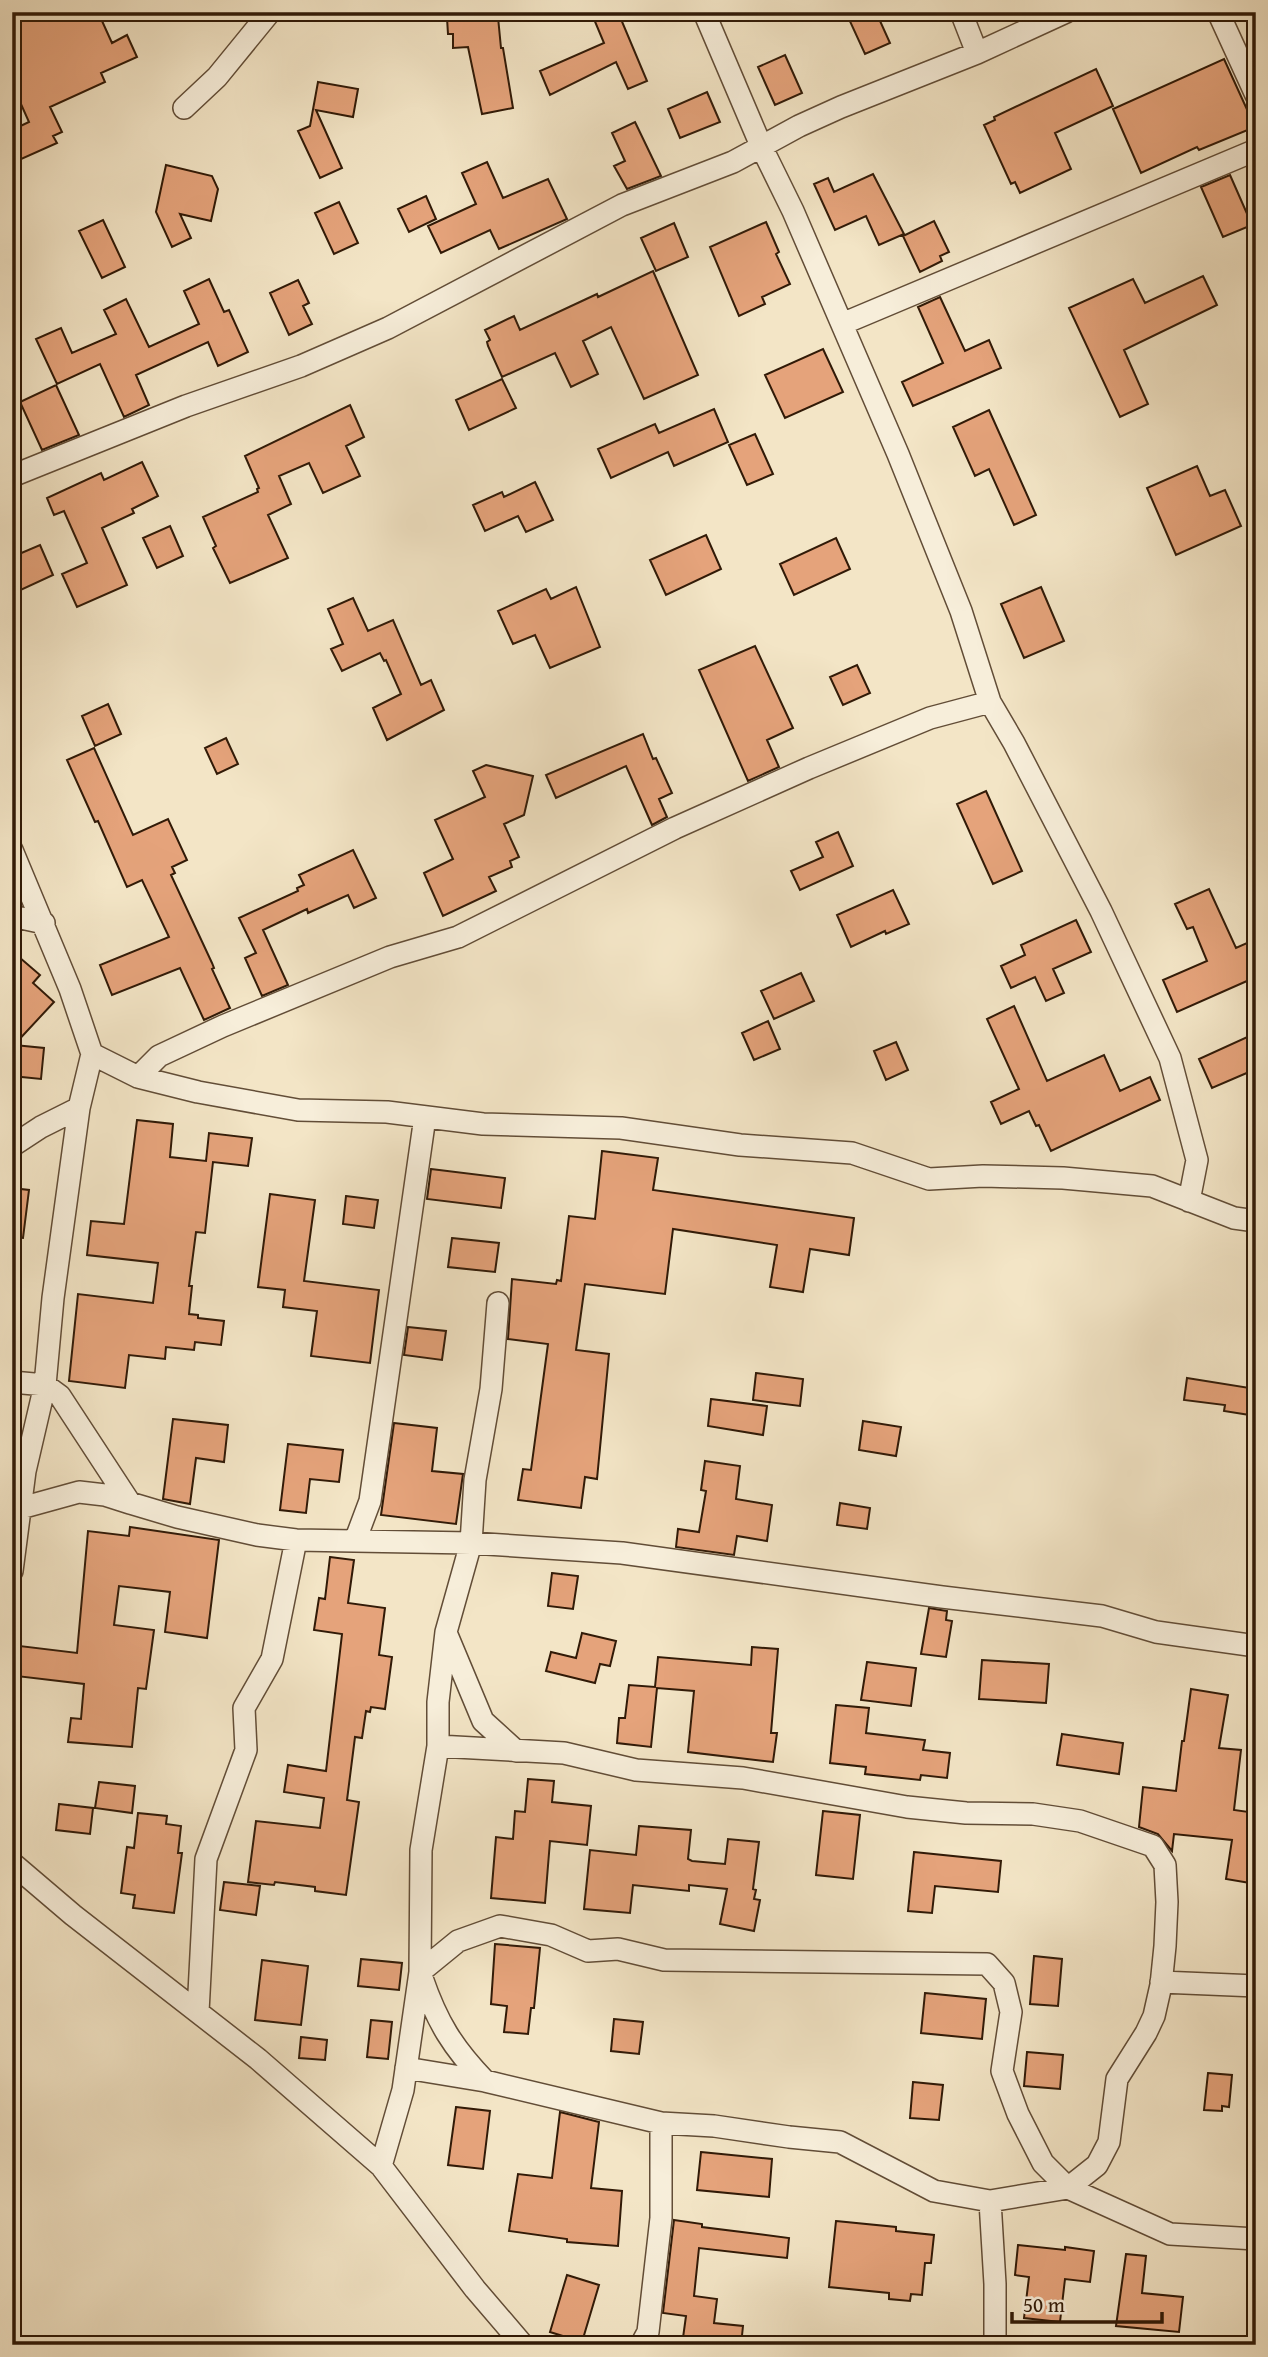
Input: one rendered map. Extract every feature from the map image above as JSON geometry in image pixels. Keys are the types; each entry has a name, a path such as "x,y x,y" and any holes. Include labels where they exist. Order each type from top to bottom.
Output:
{"street":[{"path":"184,108 216,77 270,12"},
{"path":"704,12 842,324 945,569 990,702 1095,899 1170,1058 1197,1160 1189,1201"},
{"path":"961,12 977,53"},
{"path":"12,476 186,405 301,366 368,337 622,205 762,148 799,126 841,107 977,53 1066,12"},
{"path":"1219,12 1256,95"},
{"path":"842,324 1256,150"},
{"path":"138,1077 159,1056 222,1026 390,957 458,937 675,828 809,768 930,718 990,702"},
{"path":"12,849 70,989 92,1054 79,1108 53,1298 45,1385 25,1471 12,1571"},
{"path":"12,920 21,918 44,923"},
{"path":"92,1054 138,1077 198,1092 298,1111 387,1112 483,1124 621,1128 740,1145 852,1153 929,1179 1063,1178 1152,1186 1234,1218 1256,1221"},
{"path":"12,1146 41,1127 79,1108"},
{"path":"355,1541 370,1501 374,1478 425,1117"},
{"path":"381,2166 403,2090 420,1972 421,1850 438,1746 438,1702 446,1632 471,1543 475,1480 491,1389 498,1303"},
{"path":"12,1382 45,1385 60,1396 130,1503"},
{"path":"20,1508 79,1492 105,1495 177,1517 257,1535 296,1540 471,1543 622,1553 1102,1616 1156,1632 1256,1646"},
{"path":"198,2012 206,1860 246,1750 244,1708 272,1659 296,1540"},
{"path":"446,1632 484,1721 516,1751"},
{"path":"406,2068 485,2081 661,2123 714,2126 840,2142 934,2191 990,2201 1068,2188 1097,2165 1109,2142 1117,2079 1146,2033 1161,1982 1167,1902 1164,1865 1153,1846 1144,1842 1068,1819 1033,1814 920,1809 743,1778 636,1770 564,1753 438,1746"},
{"path":"12,1863 73,1915 258,2059 381,2166 475,2289 523,2345"},
{"path":"420,1972 458,1941 500,1926 551,1935 587,1951 618,1949 664,1960 987,1964 1004,1983 1011,2012 1002,2071 1018,2115 1044,2163 1068,2188 1170,2234 1256,2239"},
{"path":"420,1972 434,2012 460,2054 485,2081"},
{"path":"1161,1982 1256,1986"},
{"path":"641,2345 648,2332 661,2218 661,2123"},
{"path":"990,2201 995,2284 995,2345"}],"building":[{"path":"12,12 62,12 65,19 78,12 98,12 112,43 127,35 137,57 101,73 105,82 50,107 62,132 53,136 57,143 19,160 12,146 12,130 29,122 12,84"},
{"path":"591,12 618,12 647,81 628,89 616,62 550,95 540,71 604,43"},
{"path":"857,12 876,12 890,43 865,54 848,17"},
{"path":"498,17 513,108 482,114 468,47 453,48 453,34 448,34 447,18"},
{"path":"785,55 802,93 775,105 758,67"},
{"path":"1224,59 1255,127 1199,150 1197,147 1141,173 1113,109"},
{"path":"1096,69 1113,106 1055,133 1071,169 1020,193 1015,182 1011,184 984,125 995,120 994,117"},
{"path":"318,82 358,89 353,117 316,110 342,168 320,178 298,131 310,126"},
{"path":"707,92 720,122 680,138 668,109"},
{"path":"635,122 661,176 627,189 614,166 625,161 612,133"},
{"path":"487,162 503,198 548,179 567,219 499,249 490,230 441,253 428,226 476,204 462,173"},
{"path":"166,165 212,176 218,189 211,221 180,214 191,238 172,247 156,212"},
{"path":"873,174 904,234 879,245 866,216 835,230 814,184 828,178 834,192"},
{"path":"1230,175 1252,225 1223,237 1201,187"},
{"path":"426,196 436,219 409,232 398,209"},
{"path":"339,202 358,243 334,254 315,213"},
{"path":"103,220 125,267 102,278 79,231"},
{"path":"934,221 949,252 940,256 942,261 920,272 903,236"},
{"path":"766,222 779,252 776,254 790,284 762,297 765,304 739,316 710,247"},
{"path":"674,223 688,257 656,271 641,238"},
{"path":"653,271 698,375 644,399 611,327 583,341 598,374 571,387 555,353 502,377 488,346 487,342 490,340 485,330 514,316 520,330"},
{"path":"1203,276 1217,305 1124,350 1148,404 1120,417 1069,308 1133,279 1145,303"},
{"path":"209,279 224,312 229,310 248,352 218,366 208,342 136,375 149,405 124,417 100,364 57,384 36,339 61,328 72,353 116,334 104,310 126,299 149,347 199,324 184,291"},
{"path":"298,280 309,303 303,306 312,324 289,335 270,293"},
{"path":"940,297 965,351 989,340 1001,368 913,406 902,382 943,363 918,307"},
{"path":"823,349 843,392 785,418 765,375"},
{"path":"502,379 516,408 469,430 456,400"},
{"path":"56,385 79,435 42,450 20,402"},
{"path":"350,405 364,437 346,446 360,476 323,493 309,463 279,476 291,504 268,515 288,558 230,583 213,548 216,546 203,517 258,492 259,488 245,456"},
{"path":"714,409 728,442 674,466 668,452 611,478 598,449 655,424 659,433"},
{"path":"989,410 1036,515 1014,525 989,469 975,476 953,427"},
{"path":"755,434 773,474 747,485 729,445"},
{"path":"142,462 158,496 132,509 134,513 102,528 127,585 77,607 62,574 87,563 64,511 54,515 47,498 101,473 104,480"},
{"path":"1197,466 1210,496 1225,490 1241,526 1176,555 1147,488"},
{"path":"535,482 553,520 526,532 518,516 485,531 473,505 502,492 504,497"},
{"path":"170,526 183,556 157,568 143,538"},
{"path":"706,535 721,569 666,595 650,560"},
{"path":"836,538 850,569 794,595 780,564"},
{"path":"40,545 53,575 12,594 12,557"},
{"path":"576,587 600,647 550,668 535,635 513,644 498,611 546,589 551,599"},
{"path":"1041,587 1064,641 1024,658 1001,604"},
{"path":"353,598 368,631 393,620 421,685 431,680 444,710 387,740 373,708 401,694 386,660 384,661 380,653 342,671 331,649 343,644 328,609"},
{"path":"755,646 793,728 767,740 779,767 748,781 699,670"},
{"path":"857,665 870,693 843,705 830,677"},
{"path":"108,704 121,734 95,746 82,716"},
{"path":"643,734 672,793 659,799 667,817 652,825 626,766 556,798 546,775"},
{"path":"226,738 238,764 217,774 205,748"},
{"path":"94,748 133,835 168,819 187,860 172,867 175,873 171,875 230,1008 204,1020 180,968 112,995 100,965 169,937 142,880 127,887 67,760"},
{"path":"486,765 533,776 524,815 504,824 519,857 510,861 512,867 489,877 496,891 443,916 424,873 453,859 435,820 485,797 473,771"},
{"path":"986,791 1022,871 993,884 957,804"},
{"path":"838,832 853,866 800,890 791,871 823,857 816,842"},
{"path":"353,850 376,898 354,908 348,895 308,913 307,909 263,930 288,985 262,996 245,958 256,953 239,918 298,891 297,888 304,885 299,875"},
{"path":"1209,889 1236,948 1256,939 1256,977 1177,1012 1163,980 1207,961 1193,927 1187,929 1175,904"},
{"path":"893,890 909,924 886,934 885,931 851,947 837,915"},
{"path":"1076,920 1091,952 1053,969 1064,993 1046,1001 1035,977 1011,988 1001,966 1025,955 1021,945"},
{"path":"12,951 40,975 33,983 54,1002 14,1045 44,1048 41,1079 12,1076"},
{"path":"801,973 814,1001 774,1019 761,991"},
{"path":"1014,1006 1047,1081 1104,1055 1120,1091 1150,1077 1160,1100 1051,1151 1029,1111 1001,1124 991,1102 1019,1089 987,1019"},
{"path":"768,1021 780,1049 754,1060 742,1033"},
{"path":"1256,1033 1256,1069 1212,1088 1199,1059"},
{"path":"896,1042 908,1070 886,1080 874,1051"},
{"path":"137,1120 173,1124 170,1157 206,1161 209,1133 252,1138 248,1166 213,1162 205,1233 196,1232 189,1286 192,1286 189,1314 198,1315 198,1318 224,1321 221,1345 195,1342 194,1350 166,1347 165,1359 129,1355 125,1388 69,1381 78,1294 153,1303 158,1263 87,1255 91,1221 124,1224"},
{"path":"602,1151 658,1158 653,1190 854,1218 849,1255 810,1249 803,1292 770,1287 777,1245 673,1229 665,1294 585,1284 576,1350 609,1354 597,1479 585,1477 581,1508 518,1500 523,1469 531,1470 548,1344 508,1339 512,1279 556,1284 557,1280 561,1281 569,1216 595,1219"},
{"path":"431,1169 505,1178 501,1208 427,1199"},
{"path":"12,1188 29,1190 23,1238 12,1237"},
{"path":"270,1194 315,1200 304,1281 379,1290 370,1363 311,1356 317,1311 283,1307 285,1290 258,1287"},
{"path":"346,1196 378,1200 374,1228 343,1224"},
{"path":"452,1238 499,1243 495,1272 448,1267"},
{"path":"408,1327 446,1331 442,1360 404,1355"},
{"path":"756,1373 803,1379 800,1406 753,1400"},
{"path":"1187,1378 1256,1389 1256,1416 1224,1411 1225,1405 1184,1400"},
{"path":"711,1399 767,1406 763,1435 708,1426"},
{"path":"173,1419 228,1425 224,1462 196,1458 190,1504 163,1499"},
{"path":"863,1421 901,1427 896,1456 859,1450"},
{"path":"394,1423 437,1428 432,1471 463,1474 456,1524 381,1515"},
{"path":"288,1444 343,1450 339,1482 310,1479 306,1513 280,1510"},
{"path":"705,1461 740,1466 736,1499 772,1505 767,1541 737,1536 734,1555 676,1547 678,1529 699,1532 706,1491 701,1490"},
{"path":"840,1503 870,1508 867,1529 837,1525"},
{"path":"130,1527 219,1540 207,1638 165,1632 170,1592 119,1586 114,1625 154,1630 146,1689 138,1688 132,1747 68,1742 71,1718 81,1719 84,1684 16,1676 20,1646 77,1653 88,1531 129,1536"},
{"path":"330,1557 354,1560 348,1603 385,1608 379,1655 392,1657 385,1709 371,1707 370,1712 366,1711 362,1738 355,1737 347,1800 359,1802 346,1895 315,1891 315,1887 248,1882 256,1821 320,1828 324,1798 284,1792 288,1765 326,1771 342,1634 314,1630 319,1598 325,1599"},
{"path":"552,1573 578,1576 573,1609 548,1606"},
{"path":"929,1608 947,1611 946,1620 952,1621 946,1657 921,1654"},
{"path":"582,1633 616,1641 610,1666 600,1664 595,1683 546,1671 551,1652 576,1658"},
{"path":"752,1647 778,1649 771,1733 777,1733 773,1762 688,1752 694,1691 657,1688 651,1747 617,1743 619,1718 625,1718 629,1685 655,1687 658,1657 751,1665"},
{"path":"982,1660 1049,1664 1046,1703 979,1699"},
{"path":"867,1662 916,1668 911,1706 861,1700"},
{"path":"1191,1689 1228,1695 1219,1748 1241,1750 1234,1810 1256,1813 1256,1884 1226,1879 1232,1840 1174,1834 1172,1851 1158,1834 1139,1827 1143,1787 1176,1791"},
{"path":"836,1705 869,1708 866,1733 925,1740 923,1750 950,1753 947,1778 921,1775 920,1780 865,1774 866,1767 830,1763"},
{"path":"1062,1734 1123,1743 1119,1774 1057,1765"},
{"path":"528,1779 554,1781 552,1802 591,1806 587,1845 550,1841 545,1903 491,1898 496,1837 513,1839 515,1811 525,1812"},
{"path":"99,1782 135,1786 132,1813 95,1808"},
{"path":"59,1804 93,1808 90,1834 56,1830"},
{"path":"823,1811 860,1815 853,1879 816,1875"},
{"path":"138,1813 167,1816 166,1824 181,1826 178,1853 182,1853 174,1913 133,1908 135,1895 121,1893 127,1847 134,1848"},
{"path":"639,1826 691,1830 688,1859 692,1861 725,1864 728,1839 759,1842 753,1889 756,1890 754,1899 760,1900 754,1931 720,1924 727,1889 689,1885 689,1891 633,1885 630,1913 584,1909 590,1850 636,1855"},
{"path":"914,1852 1001,1861 998,1892 935,1886 932,1913 908,1911"},
{"path":"224,1882 260,1886 256,1915 220,1910"},
{"path":"495,1944 540,1948 534,2008 531,2008 528,2034 504,2032 507,2006 491,2004"},
{"path":"1034,1956 1062,1959 1058,2006 1030,2004"},
{"path":"361,1959 402,1963 399,1990 358,1986"},
{"path":"262,1960 308,1966 301,2025 255,2020"},
{"path":"925,1993 986,1999 982,2039 921,2033"},
{"path":"614,2019 643,2022 639,2054 611,2051"},
{"path":"371,2020 392,2022 388,2059 367,2057"},
{"path":"301,2037 327,2040 325,2060 299,2058"},
{"path":"1027,2052 1063,2055 1060,2089 1024,2086"},
{"path":"1208,2073 1232,2075 1229,2107 1222,2106 1222,2111 1204,2110"},
{"path":"913,2082 943,2085 939,2120 910,2118"},
{"path":"456,2107 490,2111 483,2169 448,2165"},
{"path":"560,2112 599,2122 591,2188 622,2191 618,2246 567,2242 567,2239 509,2231 518,2174 552,2178"},
{"path":"701,2152 772,2159 769,2197 697,2190"},
{"path":"674,2220 702,2224 702,2227 789,2238 787,2258 699,2248 694,2296 717,2299 714,2323 743,2326 741,2345 682,2345 686,2316 663,2313"},
{"path":"836,2221 896,2227 896,2231 934,2235 931,2263 925,2263 922,2295 911,2294 910,2301 889,2299 889,2293 829,2287"},
{"path":"1018,2245 1094,2251 1090,2282 1065,2279 1060,2322 1024,2318 1029,2277 1015,2275"},
{"path":"1126,2254 1146,2256 1142,2293 1183,2297 1179,2332 1116,2326"},
{"path":"567,2275 599,2285 582,2342 550,2332"}]}
